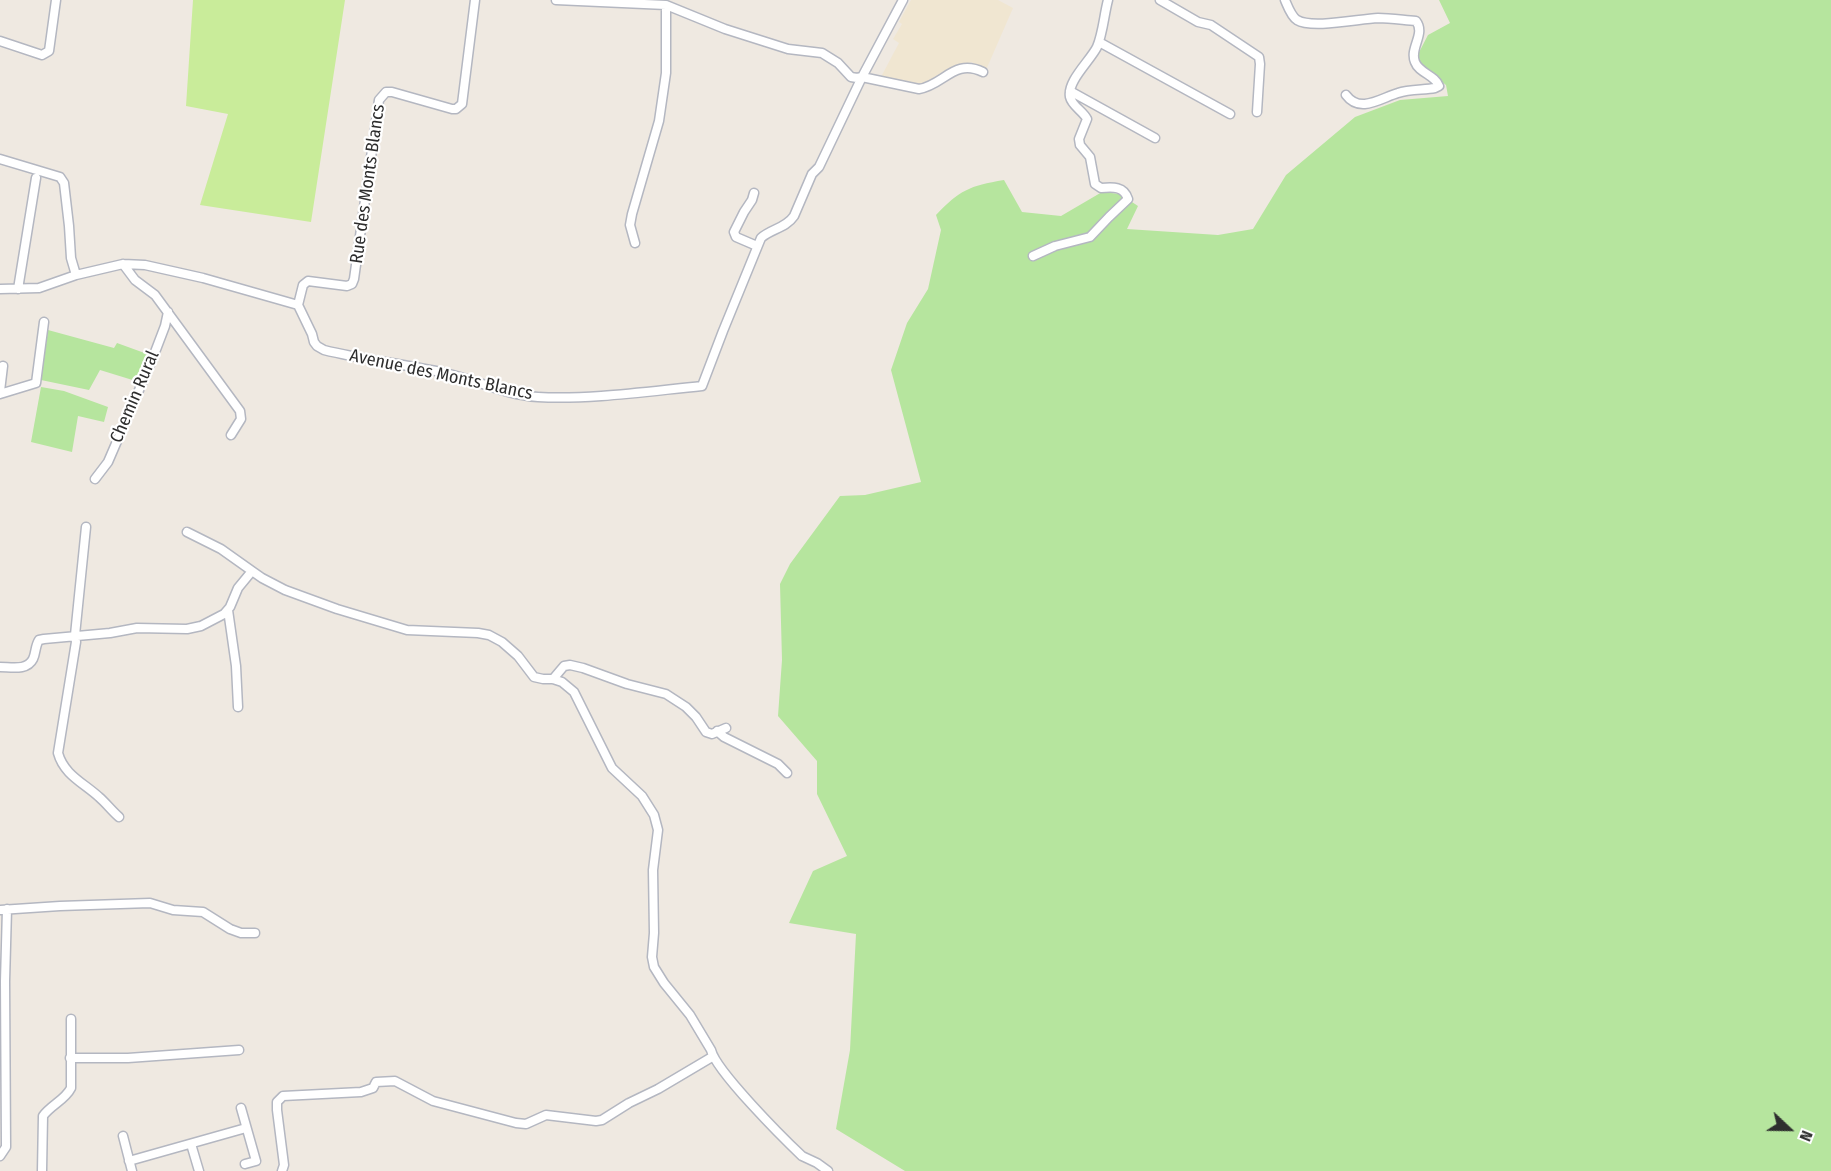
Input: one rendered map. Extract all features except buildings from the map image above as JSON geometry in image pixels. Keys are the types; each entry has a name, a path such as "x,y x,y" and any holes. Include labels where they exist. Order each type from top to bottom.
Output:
{"street":[{"path":"0,41 42,55 49,51 56,0"},
{"name":"Rue des Monts Blancs","path":"298,305 303,285 308,281 347,286 352,284 354,279 375,126 379,100 382,95 392,92 452,109 462,104 475,0"},
{"path":"556,0 666,5 725,29 777,46 822,53 837,63 851,77 862,77 918,89 926,88 958,69 974,67 983,72"},
{"path":"754,193 734,232 736,237 757,246 767,232 790,222 794,216 812,174 819,167 862,77 903,0"},
{"path":"1033,256 1055,246 1090,237 1128,199 1121,189 1115,186 1101,188 1095,184 1090,157 1080,145 1079,139 1087,119 1071,100 1070,92 1072,84 1099,42 1108,0"},
{"path":"1160,0 1198,22 1211,25 1259,57 1257,112"},
{"path":"1285,0 1294,18 1300,22 1313,24 1381,18 1416,21 1420,32 1414,62 1437,81 1438,86 1398,93 1370,104 1359,104 1351,101 1346,95"},
{"path":"635,243 630,225 632,214 659,121 666,73 666,5"},
{"path":"1099,42 1230,114"},
{"path":"1070,92 1155,138"},
{"path":"0,159 60,177 64,183 70,258 76,275"},
{"path":"18,289 36,178"},
{"name":"Avenue des Monts Blancs","path":"298,305 308,323 314,342 324,350 449,373 516,394 538,397 590,396 702,386 757,246"},
{"path":"123,264 135,280 155,295 240,411 241,418 231,435"},
{"path":"0,289 39,288 76,275 123,264 145,265 203,278 298,305"},
{"name":"Chemin Rural","path":"95,479 108,462 156,351 168,312"},
{"path":"3,366 0,392 36,383 44,322"},
{"path":"86,527 76,642 58,753 67,771 98,796 119,818"},
{"path":"187,532 221,549 262,578 337,609 407,630 489,635 510,648 534,677 553,679 574,692 612,768 642,796 654,815 658,830 653,870 652,957 654,967 690,1015 711,1050 712,1057 730,1079 802,1156 828,1171"},
{"path":"0,667 28,665 33,659 39,640 137,628 187,629 201,626 220,617 228,610 238,588 252,571"},
{"path":"228,610 236,666 238,707"},
{"path":"553,679 560,669 570,665 666,694 686,707 706,732 712,734 722,730 724,737 778,764 787,773"},
{"path":"0,1156 6,1147 3,1094 5,981 3,910 150,903 173,910 203,912 230,929 241,933 255,933"},
{"path":"42,1171 43,1116 67,1095 71,1088 71,1019"},
{"path":"70,1058 128,1058 239,1050"},
{"path":"282,1171 284,1165 277,1102 283,1096 361,1092 373,1088 376,1082 395,1081 433,1101 516,1123 526,1124 546,1115 596,1121 602,1120 629,1102 658,1089 712,1057"},
{"path":"241,1108 256,1161 245,1164"},
{"path":"129,1161 246,1128"},
{"path":"123,1136 132,1171"},
{"path":"191,1144 199,1171"}],"shaded area":[{"path":"911,0 998,0 1013,8 986,70 975,66 972,62 922,87 886,80 882,75 899,43 893,39 902,24 899,22"}],"green space":[{"path":"193,0 345,0 311,222 200,205 228,114 186,106"},
{"path":"1439,0 1831,0 1831,1171 905,1171 836,1129 850,1050 856,934 789,923 813,871 847,856 817,794 817,761 778,716 782,660 780,584 790,564 840,496 865,495 921,482 891,370 907,323 928,289 941,230 936,215 966,190 1004,180 1022,212 1061,216 1102,192 1120,194 1138,206 1127,229 1218,235 1253,229 1286,175 1355,117 1400,100 1448,96 1446,85 1415,60 1428,35 1450,23"},
{"path":"48,330 114,348 117,343 150,355 139,382 100,370 89,390 41,380"},
{"path":"41,387 64,391 108,407 104,422 78,416 72,452 31,442"}]}
